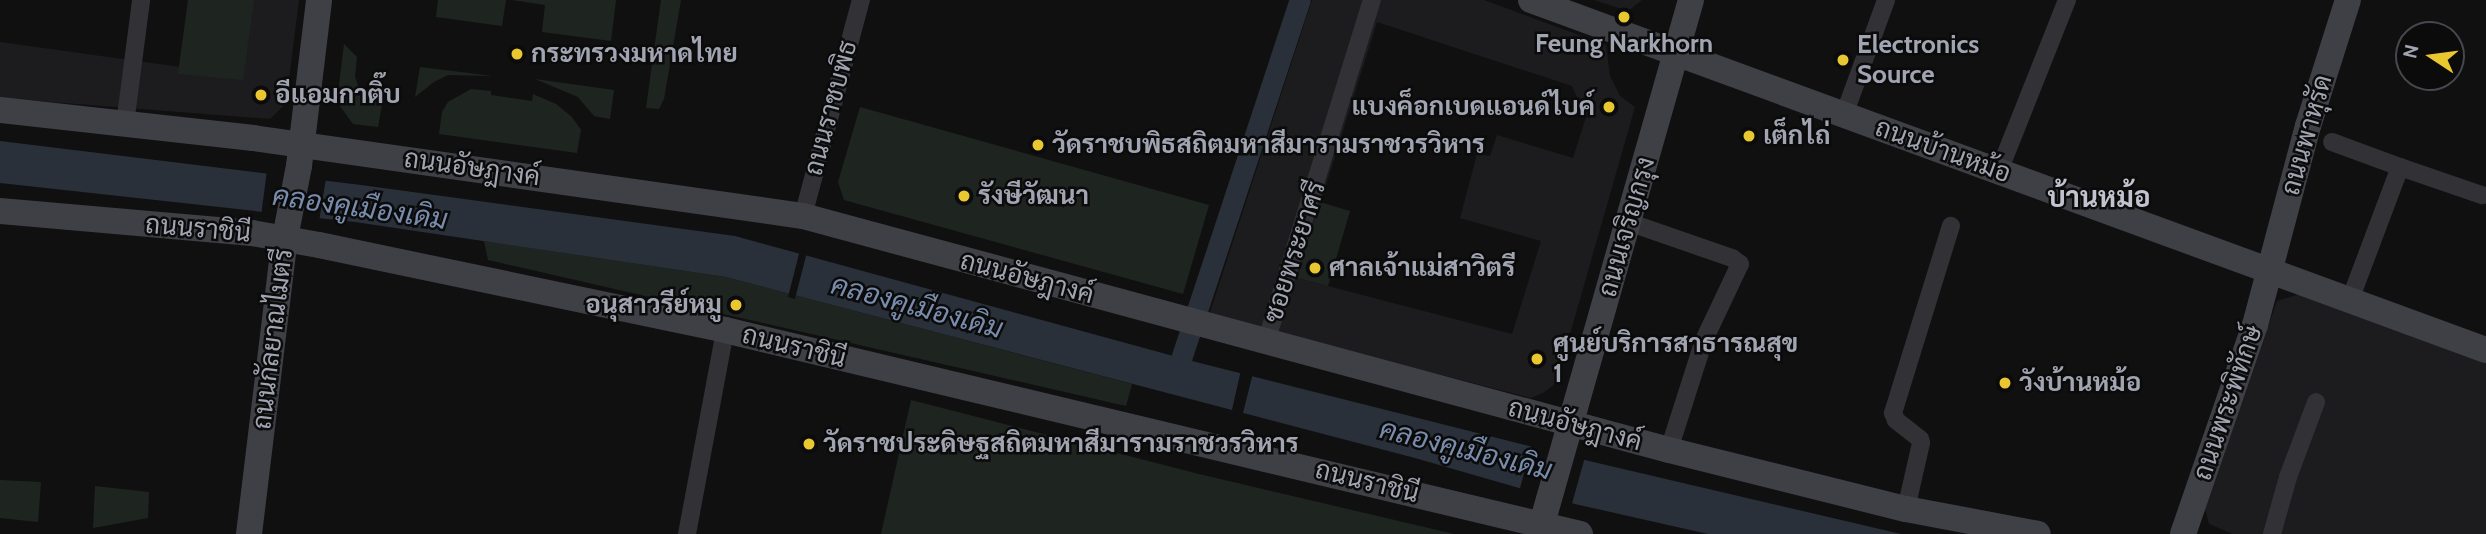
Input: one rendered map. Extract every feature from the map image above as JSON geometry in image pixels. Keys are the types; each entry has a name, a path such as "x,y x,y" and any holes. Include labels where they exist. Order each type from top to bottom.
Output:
{"street":[{"path":"125,124 141,0"},
{"name":"ถนนกัลยาณไมตรี","path":"249,534 286,231 300,155 319,0"},
{"name":"ถนนราชบพิธ","path":"803,216 861,0"},
{"name":"ซอยพระยาศรี","path":"1266,342 1372,0"},
{"name":"ถนนบ้านหม้อ","path":"1531,0 2486,350"},
{"name":"ถนนเจริญกรุง","path":"1543,520 1691,0"},
{"path":"1844,115 1886,0"},
{"path":"1999,171 2067,0"},
{"name":"ถนนพาหุรัด","path":"2269,270 2308,126 2348,0"},
{"name":"ถนนอัษฎางค์","path":"0,110 125,124 300,155 803,216 1266,342 1567,434 1669,450 1906,509 2038,534"},
{"path":"2332,142 2482,195"},
{"path":"2350,300 2400,167"},
{"name":"ถนนราชินี","path":"0,211 286,231 1543,520 1580,534"},
{"path":"1628,222 1732,258 1740,264 1703,340 1669,450"},
{"path":"1906,509 1921,443 1920,439 1896,420 1893,413 1951,226"},
{"name":"ถนนพระพิทักษ์","path":"2183,534 2255,326 2269,270"},
{"path":"687,534 725,330"},
{"path":"2272,534 2288,477 2316,402"}],"shaded area":[{"path":"188,0 254,0 243,80 178,74"},
{"path":"247,0 299,0 286,103 270,119 0,98 0,42 238,75"},
{"path":"438,0 506,0 502,26 436,17"},
{"path":"512,0 616,0 611,41 542,32 545,5"},
{"path":"661,0 681,0 664,99 659,109 646,108"},
{"path":"1312,0 1484,0 1606,45 1610,76 1620,96 1635,107 1556,383 1543,393 1531,398 1209,315","holes":["1377,22 1572,86 1586,117 1573,158 1497,135 1490,156 1477,154 1460,218 1541,241 1512,334 1297,278"]},
{"path":"1594,0 1642,0 1628,11"},
{"path":"344,44 357,57 355,77 359,88 364,95 382,104 378,127 353,124 337,102"},
{"path":"420,67 493,76 448,75 415,97"},
{"path":"535,79 614,90 610,119 594,116 578,97"},
{"path":"471,89 532,101 533,94 556,104 572,117 581,130 577,153 439,134 442,112 448,102"},
{"path":"860,107 1209,205 1183,294 844,200 838,182"},
{"path":"1320,202 1350,211 1328,286 1297,278"},
{"path":"484,241 726,277 1132,384 1126,406 488,260"},
{"path":"2306,292 2486,359 2486,534 2233,534 2209,524 2205,509 2277,301"},
{"path":"911,400 1199,474 1454,534 881,534"},
{"path":"0,480 41,482 38,522 0,518"},
{"path":"95,486 149,492 148,518 93,528"}],"water":[{"name":"คลองคูเมืองเดิม","path":"0,141 361,185 735,236 1188,360 1589,461 1901,534 1708,534 1575,504 1415,458 726,277 355,222 0,183"}],"pier":[{"path":"267,170 326,178 319,222 261,216"},
{"path":"800,250 807,252 795,299 788,297"},
{"path":"1241,370 1253,373 1242,417 1231,414"},
{"path":"1532,443 1585,457 1571,507 1519,492"}],"waterway":[{"path":"1175,377 1300,0"}],"place":[{"name":"Feung Narkhorn","path":"1624,17"},
{"name":"กระทรวงมหาดไทย","path":"517,54"},
{"name":"Electronics Source","path":"1843,60"},
{"name":"อีแอมกาติ๊บ","path":"261,95"},
{"name":"แบงค็อกเบดแอนด์ไบค์","path":"1609,107"},
{"name":"เต็กไถ่","path":"1749,136"},
{"name":"วัดราชบพิธสถิตมหาสีมารามราชวรวิหาร","path":"1038,145"},
{"name":"รังษีวัฒนา","path":"964,196"},
{"name":"ศาลเจ้าแม่สาวิตรี","path":"1315,268"},
{"name":"อนุสาวรีย์หมู","path":"736,305"},
{"name":"ศูนย์บริการสาธารณสุข 1","path":"1537,359"},
{"name":"วังบ้านหม้อ","path":"2005,383"},
{"name":"วัดราชประดิษฐสถิตมหาสีมารามราชวรวิหาร","path":"809,444"}],"district":[{"name":"บ้านหม้อ","path":"2099,197"}]}
